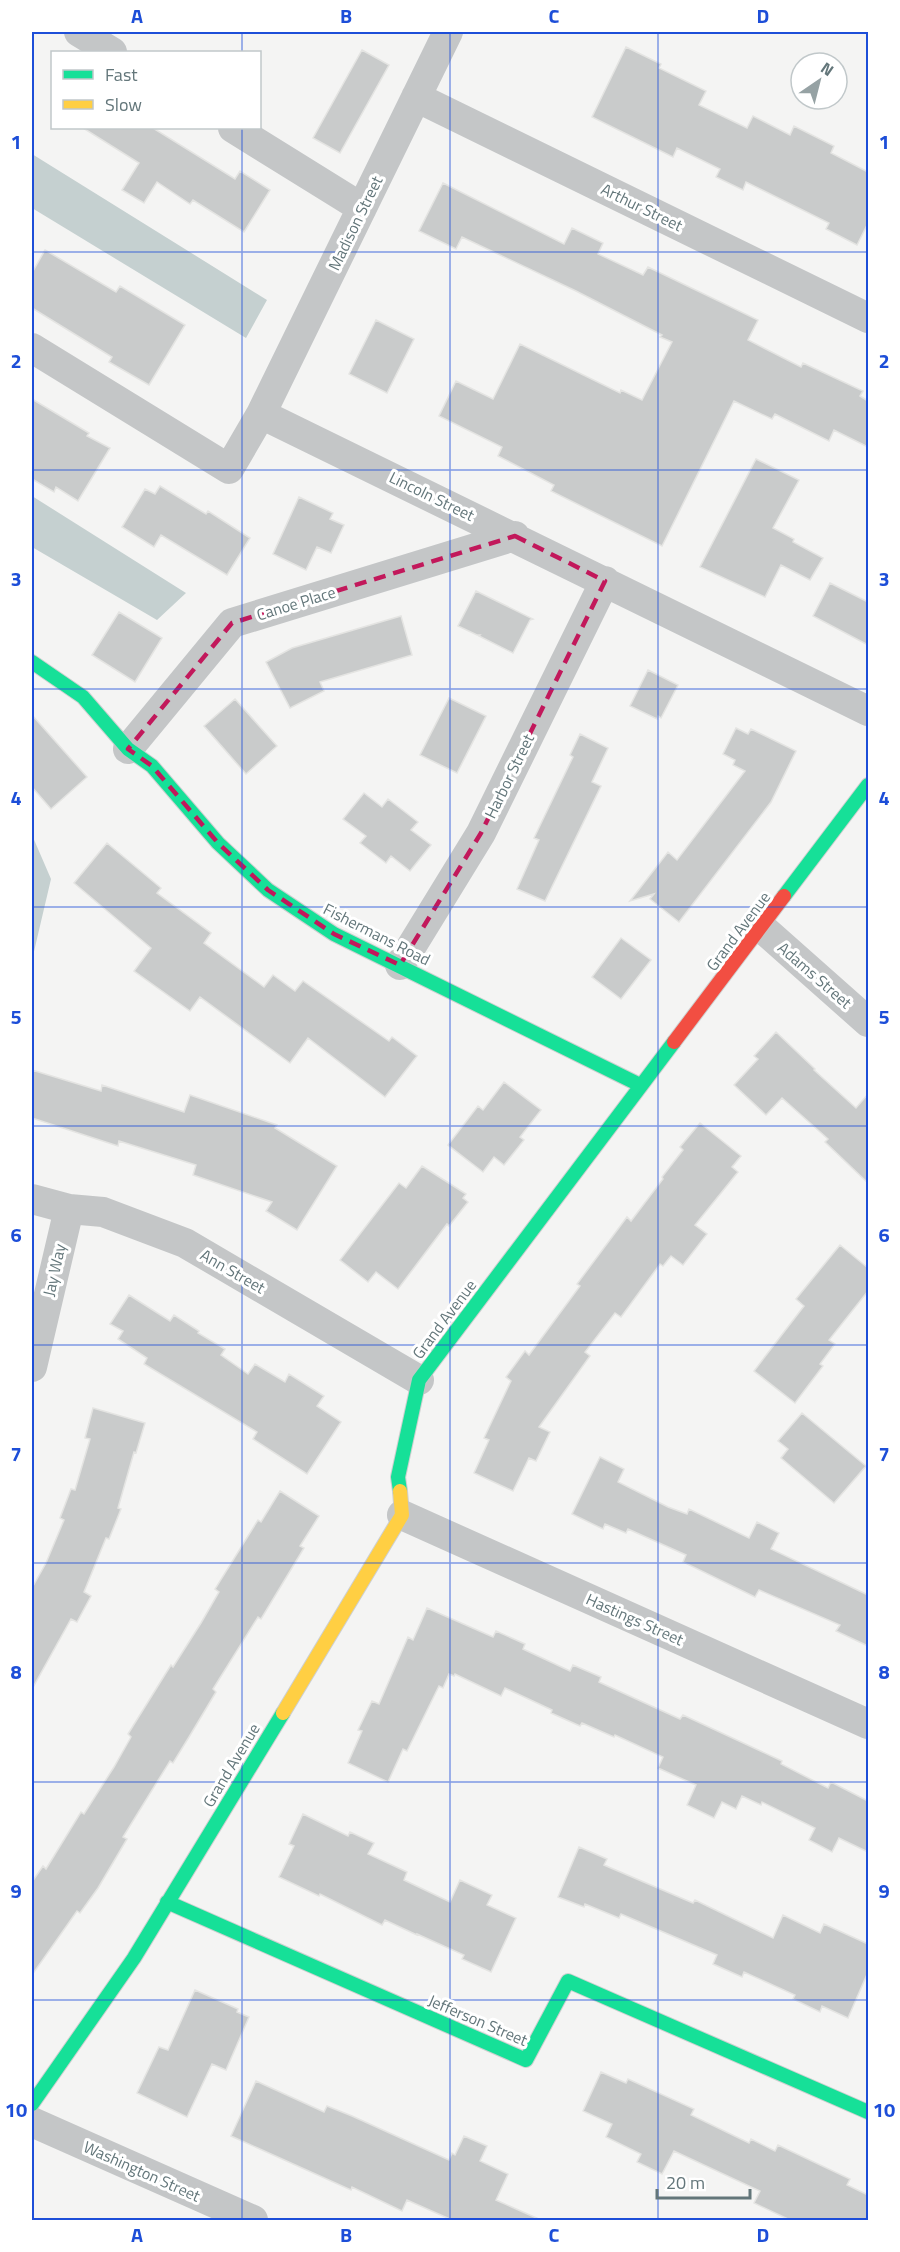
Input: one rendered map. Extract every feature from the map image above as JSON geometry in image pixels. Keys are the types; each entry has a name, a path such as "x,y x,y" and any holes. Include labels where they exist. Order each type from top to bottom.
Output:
{"street":[{"path":"79,32 110,51"},
{"name":"Madison Street","path":"261,414 448,32"},
{"name":"Arthur Street","path":"417,97 868,318"},
{"path":"235,129 362,208"},
{"path":"32,348 229,469 261,414"},
{"name":"Lincoln Street","path":"261,414 605,580 868,711"},
{"name":"Canoe Place","path":"128,749 232,623 515,536"},
{"name":"Harbor Street","path":"400,965 481,833 605,580"},
{"name":"Fishermans Road","path":"32,662 83,697 128,749 152,766 218,843 268,890 334,934 640,1085"},
{"name":"Grand Avenue","path":"32,2104 134,1958 402,1515 398,1477 419,1380 868,785"},
{"name":"Adams Street","path":"762,928 868,1022"},
{"name":"Ann Street","path":"32,1199 69,1209 103,1212 185,1243 419,1380"},
{"name":"Jay Way","path":"32,1366 69,1209"},
{"name":"Hastings Street","path":"402,1515 868,1724"},
{"name":"Jefferson Street","path":"167,1902 526,2060 568,1981 868,2112"},
{"name":"Washington Street","path":"32,2122 253,2220"}],"highlighted area":[{"path":"515,536 605,581 481,833 400,965 334,934 268,890 218,843 152,766 128,749 232,623"}],"shaded area":[{"path":"32,154 267,300 246,338 32,208"},
{"path":"32,496 186,593 157,620 32,547"},
{"path":"32,835 51,879 32,960"}],"building":[{"path":"626,47 661,64 659,68 706,91 699,105 747,128 753,116 790,135 794,126 834,146 831,153 868,172 868,223 857,245 826,229 829,223 746,182 743,190 716,177 720,169 677,148 673,157 592,117"},
{"path":"362,50 389,65 340,153 313,138"},
{"path":"85,129 155,129 235,179 240,171 270,190 244,232 193,200 190,204 157,182 144,203 122,190 139,163"},
{"path":"443,183 564,244 572,228 603,243 598,254 643,275 648,267 758,320 748,340 801,367 803,363 863,391 860,396 868,401 868,447 834,430 829,441 775,414 772,419 734,401 662,546 551,491 554,485 498,456 502,447 439,416 456,381 493,399 520,344 620,393 621,390 642,400 672,342 576,291 462,237 456,249 419,231"},
{"path":"45,250 116,292 120,286 185,325 149,385 109,362 112,357 32,308 32,273"},
{"path":"376,320 414,339 387,393 349,374"},
{"path":"32,399 89,433 87,436 110,448 78,501 56,487 54,492 32,479"},
{"path":"756,459 799,480 773,528 823,558 810,580 781,565 765,597 700,567"},
{"path":"160,486 206,514 208,511 250,538 227,575 161,535 154,547 122,527 145,489 155,494"},
{"path":"299,497 333,513 330,519 344,525 331,553 317,547 306,570 273,554"},
{"path":"830,583 868,602 868,645 813,616"},
{"path":"476,591 533,619 530,620 513,653 458,626"},
{"path":"119,612 162,638 135,682 92,655"},
{"path":"401,616 412,655 320,682 324,691 290,708 266,662 292,648"},
{"path":"648,670 678,685 661,718 658,716 657,719 630,706"},
{"path":"449,698 486,716 457,773 420,755"},
{"path":"235,699 277,746 246,774 204,726"},
{"path":"32,715 87,777 51,809 32,787"},
{"path":"736,728 748,734 751,729 796,751 771,802 679,922 650,899 654,894 630,901 668,852 677,860 745,771 733,765 735,760 723,754"},
{"path":"580,734 608,748 592,782 601,786 545,901 517,889 539,840 534,838 573,757 570,755"},
{"path":"364,793 382,807 388,799 418,822 411,830 431,845 410,871 391,856 386,863 360,843 366,836 343,819"},
{"path":"107,843 161,888 157,893 211,933 204,943 264,987 273,975 295,991 303,981 389,1041 392,1037 417,1056 385,1097 308,1038 290,1063 200,997 190,1011 134,971 151,948 74,883"},
{"path":"621,938 651,960 621,999 592,977"},
{"path":"776,1032 856,1108 868,1094 868,1183 825,1142 828,1139 782,1098 766,1115 734,1085 758,1059 754,1056"},
{"path":"32,1070 101,1091 102,1085 184,1112 190,1095 277,1125 275,1128 337,1166 297,1230 266,1211 272,1202 193,1175 196,1165 119,1141 118,1146 32,1118"},
{"path":"504,1082 541,1110 520,1137 524,1140 504,1165 494,1157 483,1172 448,1145 478,1106 483,1110"},
{"path":"700,1123 741,1156 732,1167 738,1172 695,1225 707,1234 683,1265 671,1256 663,1266 660,1264 621,1317 615,1313 585,1352 590,1356 539,1427 550,1432 536,1461 529,1458 513,1491 474,1473 489,1440 484,1438 511,1381 506,1377 525,1351 529,1355 580,1286 577,1284 627,1217 631,1221 683,1150 680,1147"},
{"path":"422,1166 466,1194 463,1198 468,1202 449,1226 447,1224 398,1289 376,1272 368,1282 340,1260 399,1183 406,1188"},
{"path":"840,1245 868,1268 868,1291 829,1340 835,1344 820,1364 823,1366 795,1403 754,1371 804,1306 796,1299"},
{"path":"129,1295 170,1321 174,1315 199,1331 198,1333 225,1349 221,1355 248,1374 255,1364 285,1382 289,1374 324,1396 317,1406 341,1422 307,1474 253,1439 257,1432 144,1364 147,1358 118,1339 123,1331 110,1324"},
{"path":"93,1408 145,1423 118,1508 121,1509 109,1539 106,1538 84,1592 91,1596 77,1622 71,1619 32,1689 32,1588 46,1563 64,1520 60,1518 71,1489 75,1490 90,1439 85,1438"},
{"path":"802,1413 866,1466 834,1503 781,1458 788,1449 778,1441"},
{"path":"600,1457 624,1469 618,1482 668,1507 687,1514 689,1509 749,1538 757,1522 779,1533 771,1549 868,1595 868,1646 836,1631 840,1625 759,1590 755,1597 683,1562 686,1555 628,1529 626,1533 605,1524 603,1529 572,1514"},
{"path":"280,1491 319,1516 300,1546 304,1548 261,1619 258,1617 213,1689 216,1692 173,1763 170,1761 123,1837 127,1839 98,1888 80,1913 77,1911 32,1975 32,1882 43,1866 46,1869 81,1812 84,1814 114,1767 131,1737 128,1734 219,1592 215,1589 258,1520 261,1522"},
{"path":"427,1608 493,1637 496,1631 525,1644 523,1649 570,1671 573,1665 601,1677 599,1682 680,1719 683,1715 782,1761 781,1764 828,1788 831,1782 868,1801 868,1852 839,1838 832,1852 809,1840 815,1828 762,1802 761,1805 742,1796 736,1809 722,1802 714,1818 687,1805 696,1785 658,1768 663,1757 615,1735 614,1737 582,1723 580,1726 505,1688 501,1696 455,1674 454,1676 449,1674 443,1688 439,1686 407,1751 403,1749 388,1782 348,1763 362,1731 358,1730 372,1701 379,1704 408,1637 413,1640"},
{"path":"303,1814 348,1836 350,1832 374,1843 368,1854 407,1872 404,1880 450,1902 460,1880 492,1895 487,1905 516,1918 491,1972 462,1959 464,1955 385,1920 382,1925 320,1894 319,1896 279,1877 294,1846 289,1844"},
{"path":"579,1847 607,1859 604,1865 693,1903 695,1900 773,1938 783,1915 820,1933 824,1924 868,1944 868,1972 848,2018 822,2006 820,2012 793,1999 795,1995 744,1972 742,1977 713,1964 717,1955 621,1914 619,1918 585,1904 584,1907 558,1897"},
{"path":"195,1990 238,2009 237,2012 249,2017 226,2070 212,2064 187,2117 137,2093 159,2047 168,2050"},
{"path":"601,2072 626,2083 628,2079 694,2109 691,2115 749,2143 751,2139 775,2151 778,2145 850,2179 847,2185 868,2195 868,2220 790,2220 754,2203 760,2191 674,2151 662,2174 637,2162 641,2154 606,2137 612,2124 583,2111"},
{"path":"256,2081 324,2112 327,2106 352,2116 449,2160 452,2153 455,2155 464,2136 487,2146 480,2161 508,2174 496,2200 541,2220 452,2220 407,2200 402,2211 352,2187 351,2190 231,2136"}],"traffic: fast":[{"path":"32,662 83,697 128,749 152,766 218,843 268,890 334,934 640,1085"},
{"path":"784,896 868,785"},
{"path":"400,1491 398,1477 419,1380 674,1042"},
{"path":"32,2104 134,1958 283,1713"},
{"path":"167,1902 526,2060 568,1981 868,2112"}],"traffic: slow":[{"path":"283,1713 402,1515 400,1491"}],"traffic: jam":[{"path":"674,1042 784,896"}]}
